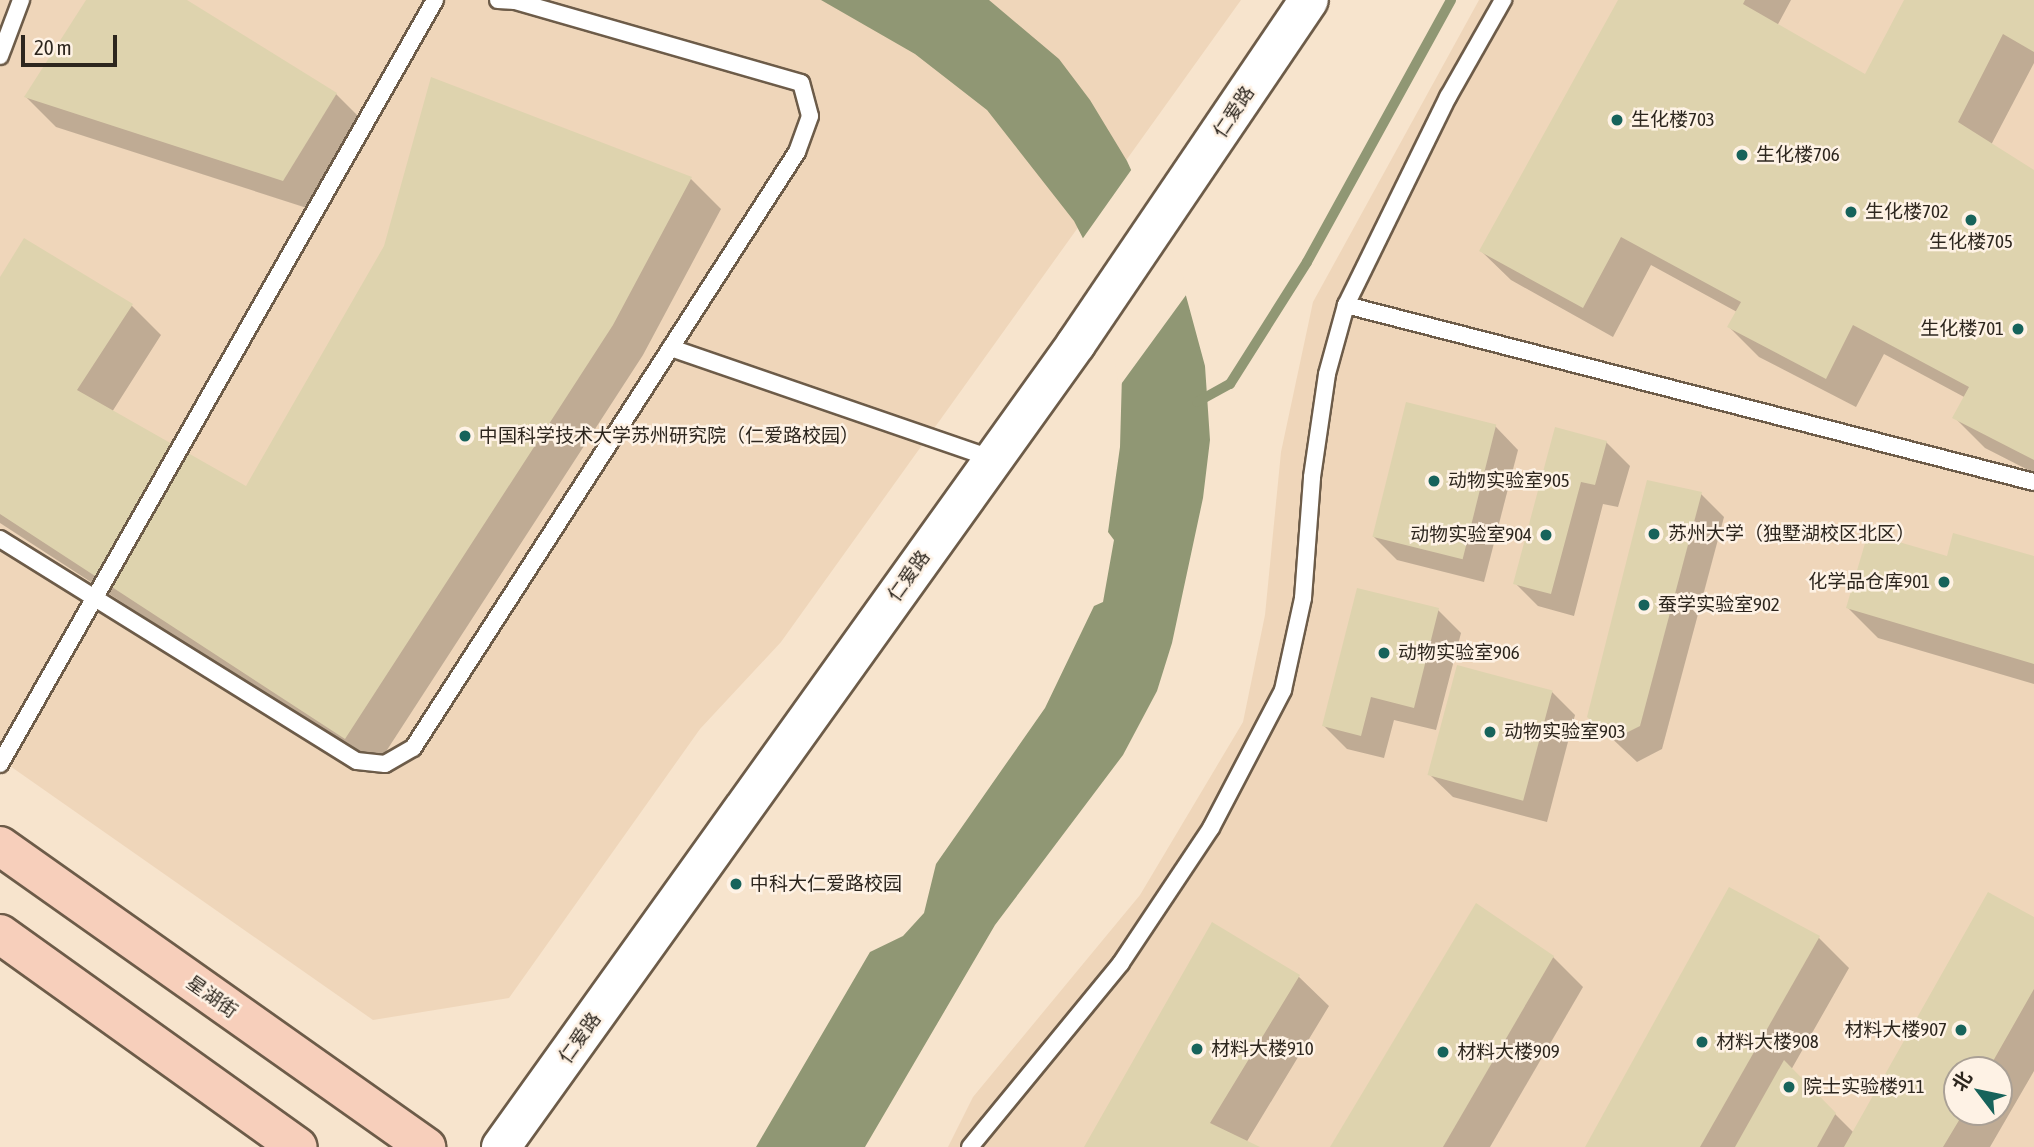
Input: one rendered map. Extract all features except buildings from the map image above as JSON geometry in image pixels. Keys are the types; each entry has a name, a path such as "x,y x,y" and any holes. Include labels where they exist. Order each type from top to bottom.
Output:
{"main road":[{"name":"仁爱路","path":"501,1147 1076,344 1309,0"},
{"name":"星湖街","path":"0,846 426,1147"},
{"path":"0,934 298,1147"}],"lane":[{"path":"0,56 21,0"},
{"path":"0,764 96,600 435,0"},
{"path":"0,539 357,761 385,764 414,748 797,152 810,116 801,83 515,1 498,0"},
{"path":"970,1147 1121,962 1211,828 1283,690 1303,598 1312,477 1328,374 1346,306 1448,97 1503,0"},
{"path":"1346,306 2034,482"},
{"path":"671,348 993,459"}],"shaded area":[{"name":"中国科学技术大学苏州研究院（仁爱路校园）","path":"0,0 1241,0 781,642 700,729 509,998 373,1020 0,759"},
{"path":"821,0 989,0 1059,59 1090,100 1127,161 1182,281 1205,366 1210,440 1203,498 1172,643 1157,691 1123,755 995,925 865,1147 756,1147 870,952 903,936 924,913 936,864 1045,708 1094,606 1103,602 1114,540 1108,532 1120,447 1122,375 1117,336 1089,250 1074,221 987,110 915,54"},
{"name":"苏州大学（独墅湖校区北区）","path":"1479,0 2034,0 2034,1147 948,1147 973,1097 1140,895 1243,722 1265,615 1281,452 1313,302"}],"pier":[{"path":"1134,166 1189,291 1119,387 1105,298 1081,241"}],"waterway":[{"path":"1197,402 1230,384 1307,262 1451,0"}],"place":[{"name":"生化楼703","path":"1617,120"},
{"name":"生化楼706","path":"1742,155"},
{"name":"生化楼702","path":"1851,212"},
{"name":"生化楼705","path":"1971,220"},
{"name":"生化楼701","path":"2018,329"},
{"name":"中国科学技术大学苏州研究院（仁爱路校园）","path":"465,436"},
{"name":"动物实验室905","path":"1434,481"},
{"name":"苏州大学（独墅湖校区北区）","path":"1654,534"},
{"name":"动物实验室904","path":"1546,535"},
{"name":"化学品仓库901","path":"1944,582"},
{"name":"蚕学实验室902","path":"1644,605"},
{"name":"动物实验室906","path":"1384,653"},
{"name":"动物实验室903","path":"1490,732"},
{"name":"中科大仁爱路校园","path":"736,884"},
{"name":"材料大楼907","path":"1961,1030"},
{"name":"材料大楼908","path":"1702,1042"},
{"name":"材料大楼910","path":"1197,1049"},
{"name":"材料大楼909","path":"1443,1052"},
{"name":"院士实验楼911","path":"1789,1087"}]}
